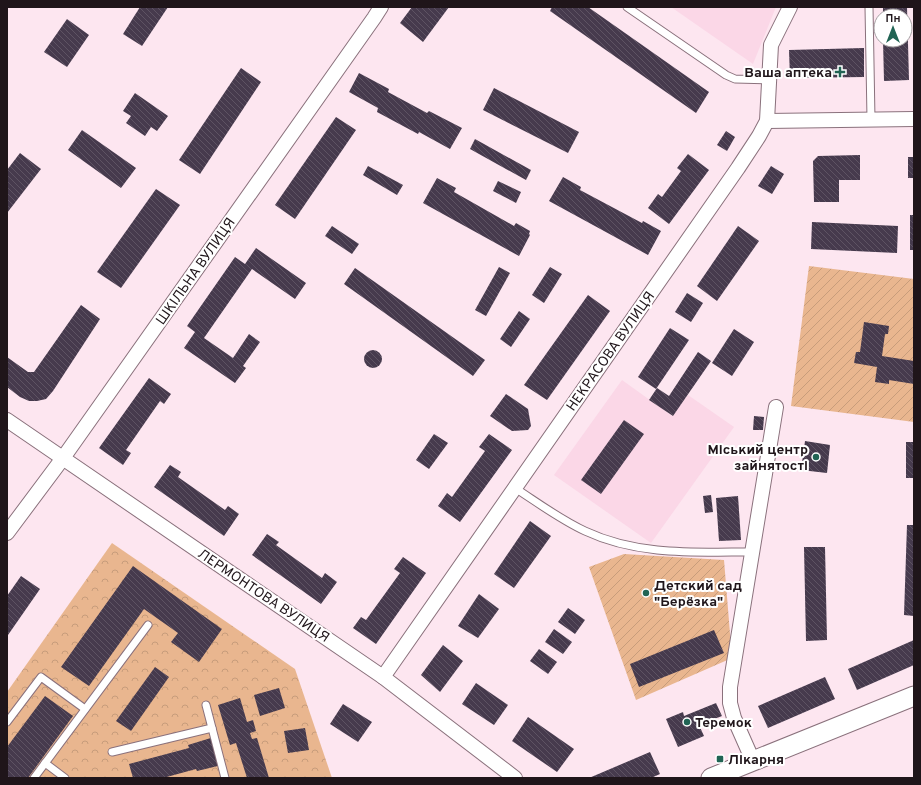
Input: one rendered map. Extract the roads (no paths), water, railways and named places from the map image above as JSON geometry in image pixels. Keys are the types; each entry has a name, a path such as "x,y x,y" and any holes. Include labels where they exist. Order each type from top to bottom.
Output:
{"main road":[{"path":"711,778 914,696"}],"street":[{"name":"ШКІЛЬНА ВУЛИЦЯ","path":"7,533 63,458 381,7"},
{"name":"НЕКРАСОВА ВУЛИЦЯ","path":"383,677 759,136 767,121 771,45 790,7"},
{"path":"767,121 914,119"},
{"path":"753,761 734,718 730,702 730,687 776,407"},
{"name":"ЛЕРМОНТОВА ВУЛИЦЯ","path":"7,420 383,677 515,778"}],"lane":[{"path":"627,7 726,75 735,79 769,80"},
{"path":"870,7 871,119"},
{"path":"515,488 585,531 624,545 655,551 752,552"},
{"path":"34,778 148,625"},
{"path":"7,722 41,677 85,709"},
{"path":"206,705 225,778"},
{"path":"112,752 212,728"},
{"path":"45,763 65,778"}],"place":[{"name":"Ваша аптека","path":"840,72"},
{"name":"Міський центр зайнятості","path":"816,457"},
{"name":"Детский сад \"Берёзка\"","path":"646,593"},
{"name":"Теремок","path":"687,722"},
{"name":"Лікарня","path":"720,759"}]}
